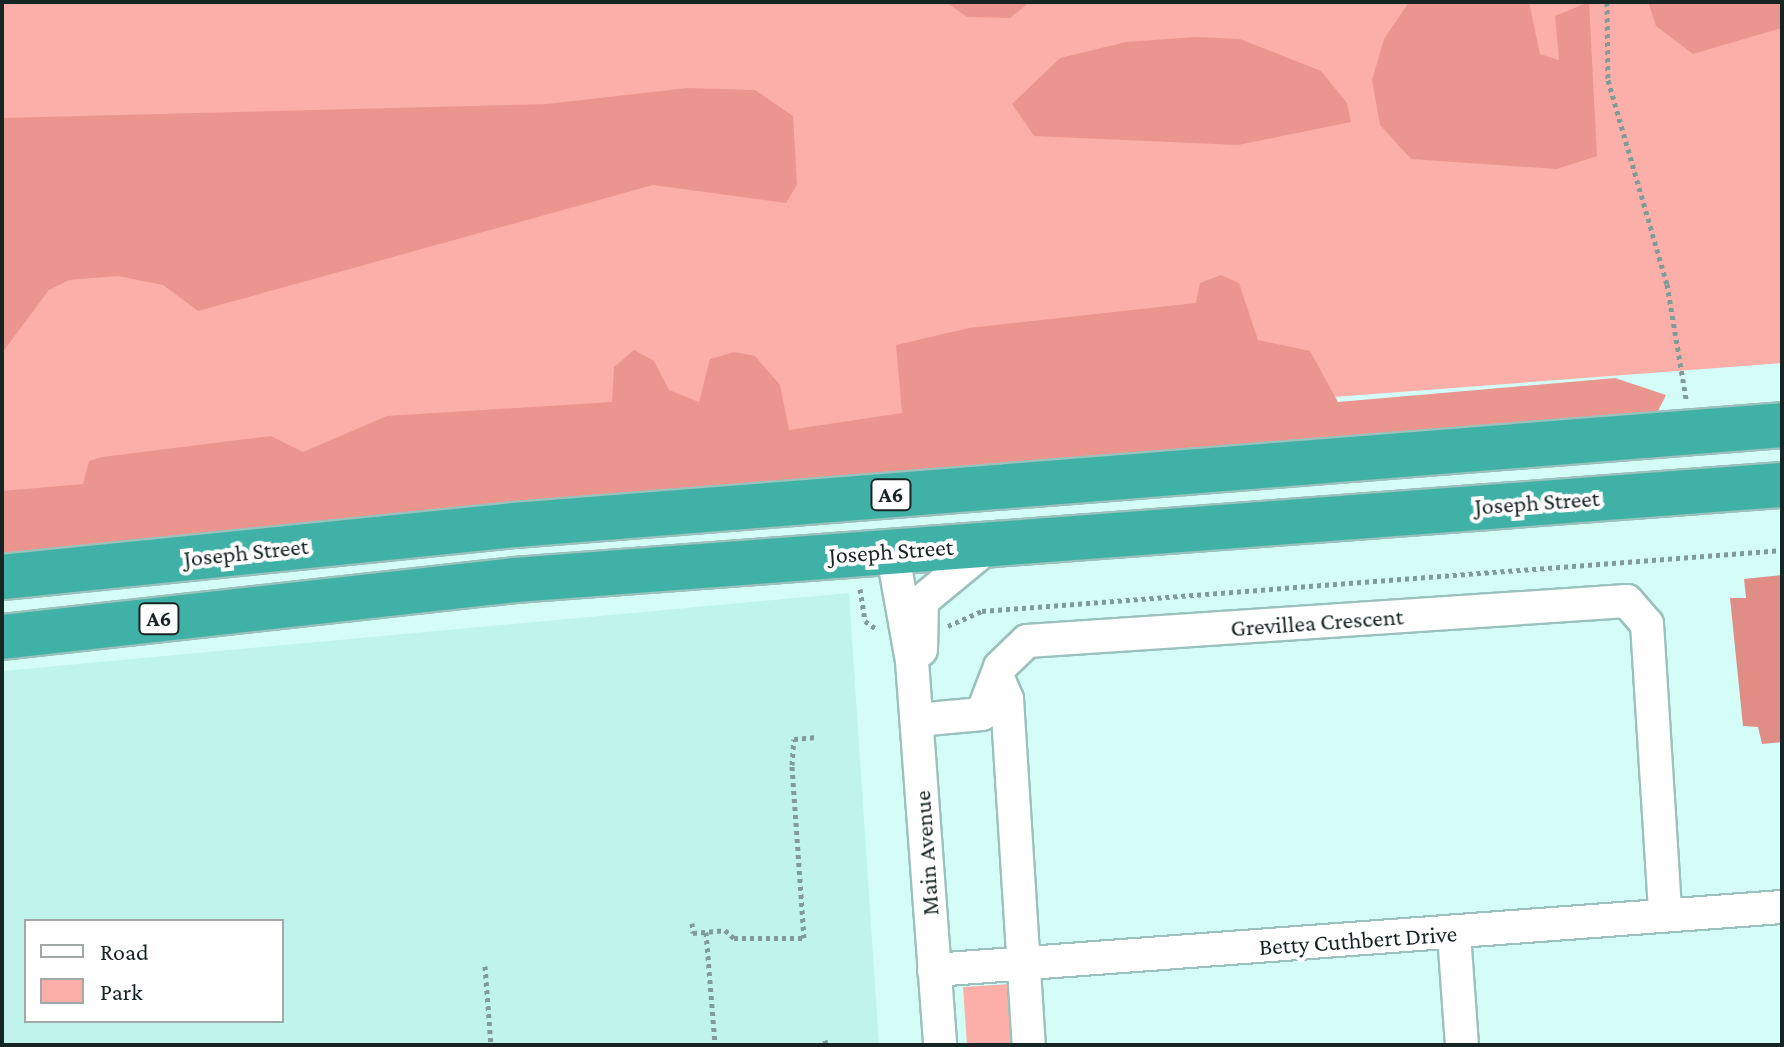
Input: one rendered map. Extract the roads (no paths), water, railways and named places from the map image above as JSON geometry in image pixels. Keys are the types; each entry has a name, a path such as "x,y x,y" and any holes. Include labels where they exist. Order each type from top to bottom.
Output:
{"highway":[{"name":"Joseph Street","path":"2,577 515,525 1782,425"},
{"name":"Joseph Street","path":"2,637 515,580 1782,485"}],"street":[{"name":"Main Avenue","path":"912,661 921,652 922,601 991,544"},
{"name":"Main Avenue","path":"892,550 912,661 940,1045"},
{"name":"Grevillea Crescent","path":"998,678 1011,650 1027,641 1627,601 1647,624 1665,912"},
{"path":"917,720 972,718 992,699 998,678"},
{"path":"998,678 1007,699 1006,754 1029,1045"},
{"path":"972,718 1006,754"},
{"name":"Betty Cuthbert Drive","path":"934,970 1454,934 1665,912 1782,907"},
{"path":"1454,934 1462,1045"}]}
